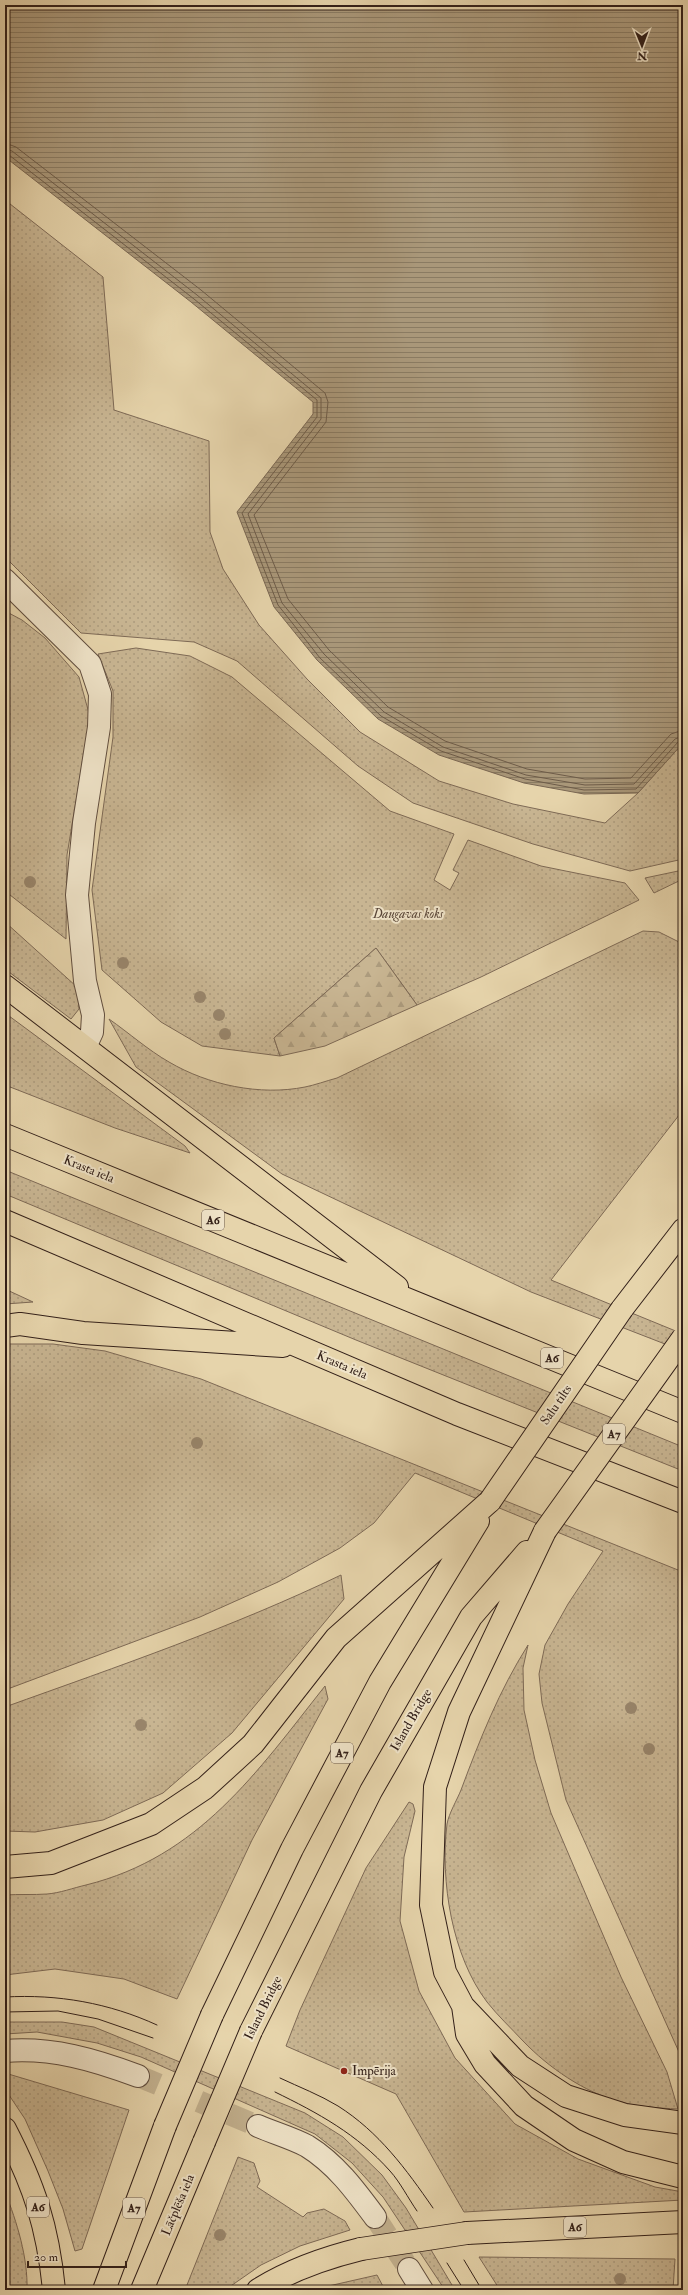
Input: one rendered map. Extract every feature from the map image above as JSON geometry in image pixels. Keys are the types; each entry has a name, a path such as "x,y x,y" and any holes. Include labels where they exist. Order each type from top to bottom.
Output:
{"highway":[{"path":"5,986 420,1304"},
{"name":"Krasta iela","path":"5,1135 683,1412"},
{"name":"Krasta iela","path":"5,1221 457,1414 683,1502"},
{"name":"Salu tilts","path":"490,1501 622,1308 683,1230"},
{"path":"5,1326 20,1324 83,1333 300,1348"},
{"name":"Island Bridge","path":"204,2142 251,2031 371,1791 470,1617 545,1531 683,1338"},
{"path":"5,1867 51,1863 151,1824 205,1788 253,1744 336,1638 490,1501"},
{"name":"A7","path":"104,2290 165,2126 212,2014 292,1849 380,1682 490,1501"},
{"path":"545,1531 459,1712 435,1787 431,1905 445,1972 463,2006 520,2066 566,2096 626,2115 683,2123"},
{"path":"463,2006 467,2034 485,2064 524,2106 574,2140 623,2162 683,2177"},
{"name":"A6","path":"5,2129 26,2170 41,2216 50,2252 54,2290"},
{"name":"Lāčplēša iela","path":"142,2290 204,2142"},
{"name":"A6","path":"258,2290 277,2278 324,2258 361,2249 467,2233 683,2222"}],"street":[{"path":"5,580 90,664 100,694 99,727 84,823 77,895 85,980 93,1015 92,1032 85,1047"},
{"path":"5,2051 24,2050 64,2053 110,2065 138,2076"},
{"path":"258,2126 306,2146 331,2164 348,2181 375,2217"},
{"path":"409,2269 422,2290"}],"green space":[{"path":"5,200 103,277 114,410 209,441 210,532 223,569 259,625 307,679 360,732 439,781 513,804 605,823 638,793 683,743 683,859 630,871 533,844 413,803 358,766 237,661 194,642 81,633 5,557"},
{"path":"5,611 22,620 45,638 79,677 90,717 67,855 66,939 5,891"},
{"name":"Daugavas koks","path":"136,648 190,656 232,677 390,811 454,834 434,880 450,890 459,873 453,870 468,840 541,866 625,883 639,900 481,977 417,1005 376,948 274,1038 280,1056 202,1046 161,1022 102,970 92,890 113,737 113,691 98,654"},
{"path":"683,870 683,879 654,893 645,878"},
{"path":"5,922 77,987 79,1009 71,1019 5,969"},
{"path":"643,931 659,932 683,944 683,1110 551,1280 683,1334 683,1351 531,1292 282,1174 136,1067 109,1019 161,1057 200,1077 252,1089 270,1090 305,1087 337,1078"},
{"path":"376,948 417,1005 325,1046 280,1056 274,1038"},
{"path":"5,1013 185,1146 190,1153 115,1128 5,1085"},
{"path":"5,1170 683,1447 683,1471 356,1340 5,1194"},
{"path":"5,1289 33,1302 5,1304"},
{"path":"5,1344 53,1344 105,1351 201,1379 683,1572 683,2061 566,1800 542,1703 539,1674 545,1645 568,1604 603,1551 415,1473 374,1523 340,1548 278,1582 200,1617 5,1690"},
{"path":"341,1575 344,1599 232,1733 163,1793 103,1820 35,1832 5,1831 5,1707 217,1629"},
{"path":"528,1645 523,1668 524,1710 535,1760 551,1813 621,1977 667,2072 678,2109 642,2106 607,2098 568,2078 544,2061 523,2041 487,2002 465,1963 457,1940 451,1917 445,1869 445,1846 449,1815 461,1790 475,1752 499,1698"},
{"path":"325,1686 328,1699 252,1840 177,1999 124,1979 55,1969 5,1975 5,1895 57,1893 126,1872 161,1854 193,1832 222,1807 275,1749"},
{"path":"409,1802 413,1804 415,1811 404,1857 400,1921 419,1991 455,2058 515,2124 578,2159 655,2187 683,2192 683,2200 464,2212 396,2094 286,2046 300,2010 366,1868"},
{"path":"5,2022 62,2022 94,2027 305,2113 343,2137 382,2175 406,2208 455,2290 445,2290 383,2197 352,2163 315,2134 141,2057 97,2043 37,2032 5,2034"},
{"path":"5,2073 129,2110 82,2249 75,2251 63,2209 48,2171 25,2119 5,2089"},
{"path":"238,2157 254,2163 260,2181 257,2187 303,2217 307,2213 324,2209 345,2221 350,2230 300,2246 261,2265 225,2290 185,2290"},
{"path":"5,2192 14,2215 24,2253 27,2290 5,2290"},
{"path":"479,2257 675,2259 673,2290 500,2290"},
{"path":"377,2275 385,2290 311,2290"}],"water":[{"path":"5,5 683,5 683,743 638,793 584,794 524,783 439,755 378,719 317,660 274,607 237,512 313,414 313,402 191,302 5,157"}],"tunnel":[{"path":"138,2076 258,2126"},
{"path":"375,2217 409,2269"}],"tram line":[{"path":"5,1997 44,1997 83,2002 120,2011 157,2025"},
{"path":"5,2012 58,2011 98,2019 153,2038"},
{"path":"280,2078 331,2102 353,2116 366,2127 402,2165 433,2208"},
{"path":"275,2092 322,2116 364,2146 394,2175 417,2211"},
{"path":"464,2260 482,2290"},
{"path":"447,2263 464,2290"}],"place":[{"name":"Impērija","path":"344,2071"}]}
